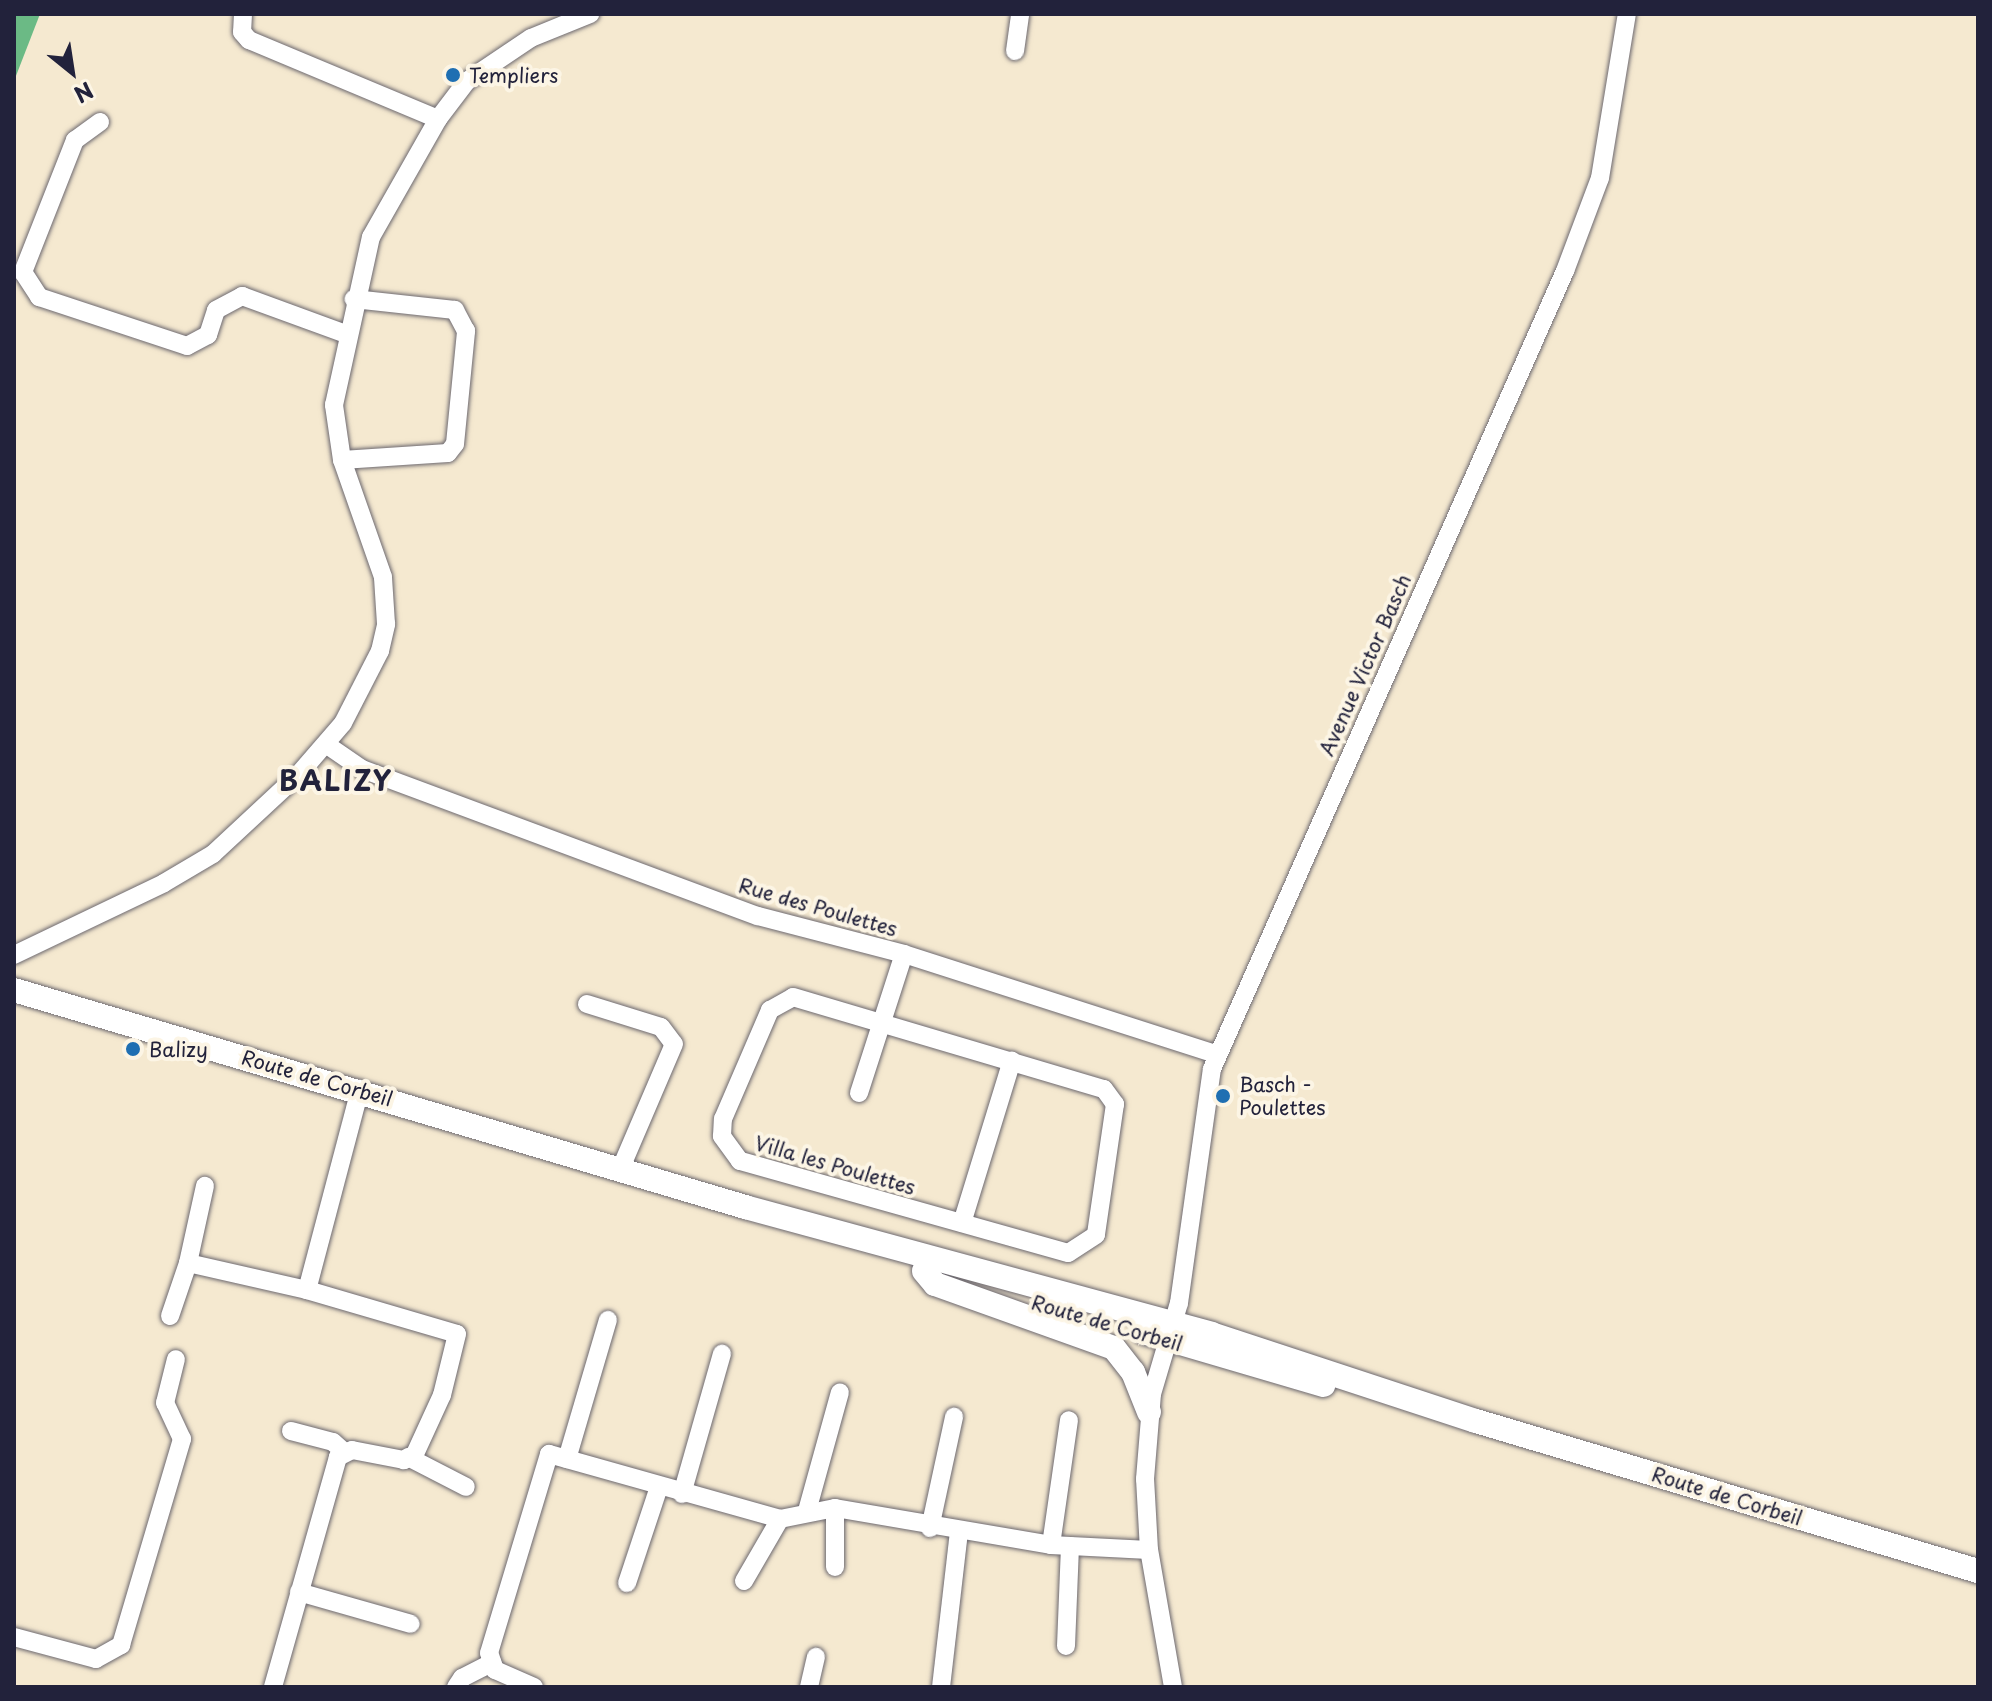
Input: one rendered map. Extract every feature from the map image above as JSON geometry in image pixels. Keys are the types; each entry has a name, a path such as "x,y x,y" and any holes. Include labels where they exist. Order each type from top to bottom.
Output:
{"main road":[{"name":"Route de Corbeil","path":"14,990 360,1089 620,1170 1170,1332"},
{"name":"Route de Corbeil","path":"745,1207 774,1222 924,1271 1381,1386 1476,1421 1978,1571"},
{"path":"924,1271 935,1284 1114,1348 1133,1372 1149,1412"}],"street":[{"path":"243,14 242,32 249,40 438,119"},
{"path":"14,955 118,906 213,854 327,745 355,704 386,624 383,577 342,460 334,405 354,299 377,221 438,119 467,81 531,38 590,14"},
{"path":"1015,51 1020,14"},
{"name":"Avenue Victor Basch","path":"1173,1687 1149,1550 1145,1479 1149,1412 1170,1332 1216,1054 1570,259 1600,178 1627,14"},
{"path":"100,122 75,140 23,272 39,297 187,346 208,335 216,310 242,296 346,334"},
{"path":"342,460 448,453 455,444 466,331 455,310 354,299"},
{"name":"Rue des Poulettes","path":"327,745 362,769 758,916 904,954 1216,1054"},
{"path":"859,1093 904,954"},
{"name":"Villa les Poulettes","path":"793,997 882,1022 1104,1089 1115,1104 1096,1235 1068,1253 740,1161 722,1136 723,1119 770,1010 793,997"},
{"path":"587,1004 661,1027 674,1044 620,1170"},
{"path":"962,1223 1012,1060"},
{"path":"307,1290 360,1089"},
{"path":"170,1316 188,1263 205,1186"},
{"path":"188,1263 307,1290 457,1334 444,1390 423,1442 408,1457"},
{"path":"534,1687 515,1683 492,1663 490,1643 608,1320"},
{"path":"682,1494 722,1354"},
{"path":"14,1637 96,1659 121,1645 182,1439 165,1403 176,1359"},
{"path":"807,1511 840,1392"},
{"path":"930,1528 954,1417"},
{"path":"1051,1545 1069,1420"},
{"path":"291,1431 333,1442 344,1452 408,1457 466,1487"},
{"path":"273,1687 335,1465 344,1452"},
{"path":"558,1457 780,1519 807,1511 835,1508 930,1528 1051,1545 1149,1550"},
{"path":"627,1583 659,1487"},
{"path":"835,1508 835,1567"},
{"path":"744,1581 780,1519"},
{"path":"941,1687 959,1532"},
{"path":"1066,1646 1070,1546"},
{"path":"299,1592 411,1624"},
{"path":"809,1687 816,1657"},
{"path":"456,1687 462,1678 492,1663"}],"green space":[{"path":"14,14 40,14 14,81"}],"place":[{"name":"Templiers","path":"453,75"},
{"name":"Balizy","path":"133,1049"},
{"name":"Basch - Poulettes","path":"1223,1096"}],"district":[{"name":"BALIZY","path":"336,780"}]}
